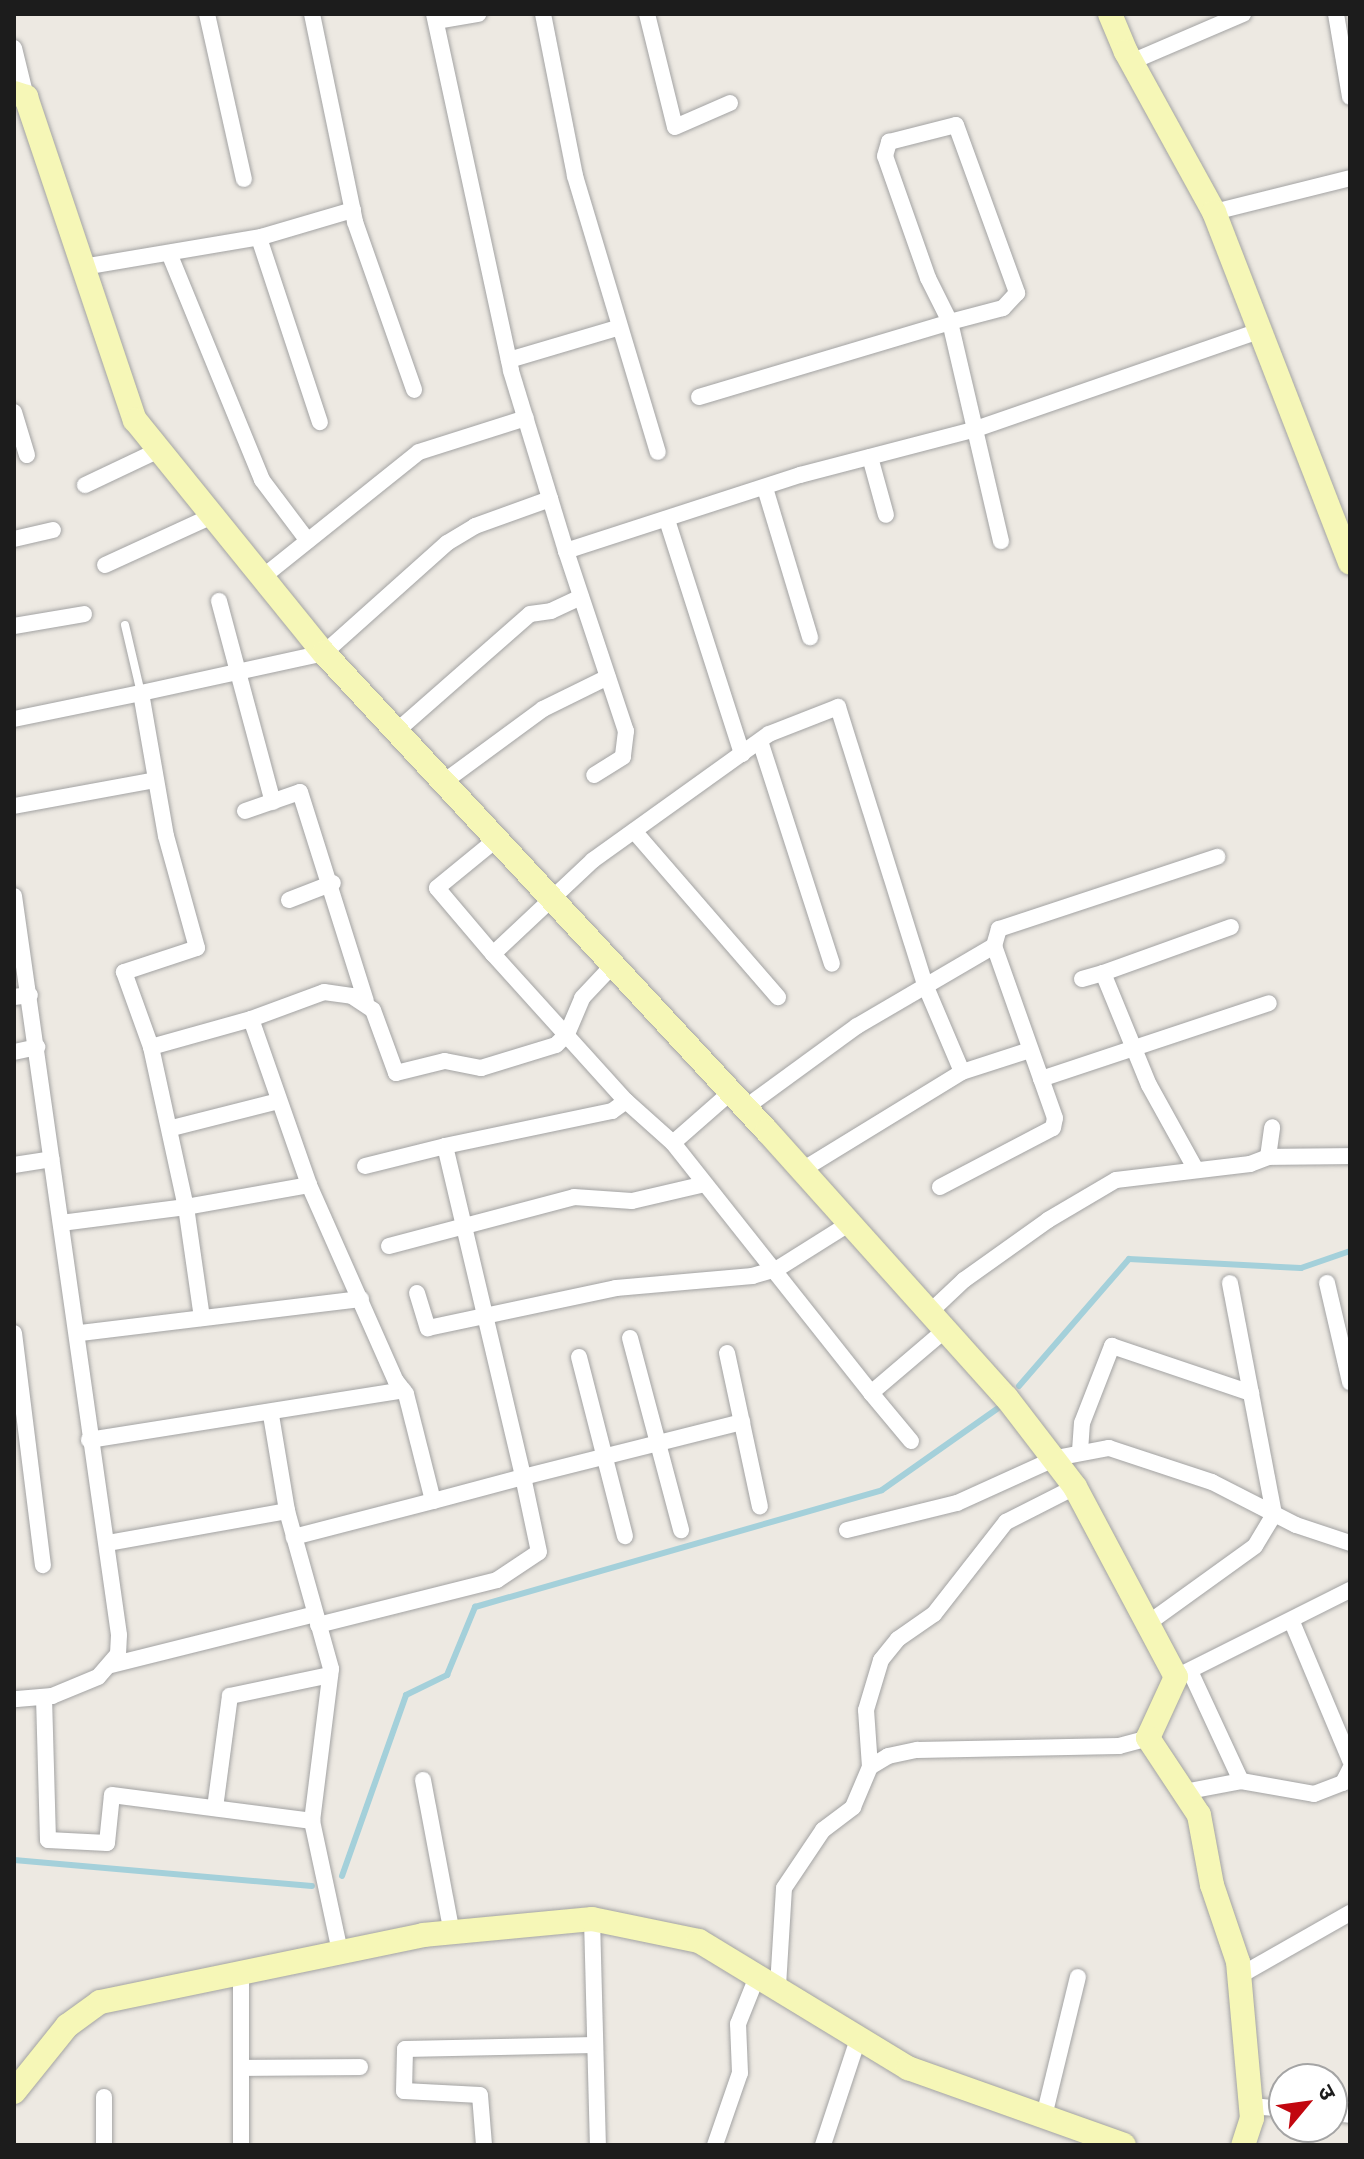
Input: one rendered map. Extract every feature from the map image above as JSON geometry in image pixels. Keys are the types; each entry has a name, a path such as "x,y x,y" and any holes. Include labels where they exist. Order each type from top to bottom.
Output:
{"street":[{"path":"207,14 244,179"},
{"path":"312,14 353,210 414,390"},
{"path":"478,14 435,18 509,360 566,551 626,731 623,757 594,775"},
{"path":"543,14 575,176 617,328 658,452"},
{"path":"647,14 675,127 730,103"},
{"path":"1110,14 1131,62 1214,212 1350,563"},
{"path":"1131,62 1243,14"},
{"path":"1336,14 1350,97"},
{"path":"14,48 20,95 135,420 324,653 399,729 802,1170 1056,1458 1075,1487 1147,1624 1183,1674 1241,1781"},
{"path":"699,397 950,322 1003,308 1017,293 956,125 889,142 885,156 928,278 950,322 1001,541"},
{"path":"1214,212 1350,178"},
{"path":"83,267 259,238 353,210"},
{"path":"259,238 320,422"},
{"path":"169,253 262,480 308,541"},
{"path":"509,360 617,328"},
{"path":"566,551 765,488 973,430 1262,330"},
{"path":"14,412 27,455"},
{"path":"264,576 419,452 526,418"},
{"path":"85,485 159,450"},
{"path":"870,457 886,515"},
{"path":"765,488 810,637"},
{"path":"14,719 324,653 447,543 475,526 550,499"},
{"path":"105,565 212,516"},
{"path":"667,520 742,754"},
{"path":"14,539 53,530"},
{"path":"399,729 530,614 551,611 581,597"},
{"path":"219,601 273,802"},
{"path":"14,626 84,614"},
{"path":"445,781 543,709 608,677"},
{"path":"141,693 156,780 197,948 124,972 151,1047 172,1128 202,1318"},
{"path":"493,954 593,860 760,741 838,707 926,987 962,1072"},
{"path":"760,741 832,964"},
{"path":"14,806 156,780"},
{"path":"245,811 300,792 333,883 366,1001 396,1073 445,1061 481,1068 556,1045 567,1034 582,998 614,964"},
{"path":"634,831 778,997"},
{"path":"498,838 437,888 626,1101 673,1143 777,1269 911,1441"},
{"path":"940,1187 1046,1137 1055,1118 994,946 999,929 1217,857"},
{"path":"289,900 333,883"},
{"path":"14,896 22,996 37,1047 61,1223 80,1333 89,1440 108,1543 119,1635 111,1665"},
{"path":"1082,979 1231,927"},
{"path":"673,1143 857,1026 994,946"},
{"path":"1103,973 1135,1050 1195,1168"},
{"path":"151,1047 251,1019 324,992 366,1001"},
{"path":"1041,1079 1269,1003"},
{"path":"251,1019 309,1185 403,1390 433,1501"},
{"path":"14,1052 37,1047"},
{"path":"802,1170 962,1072 1030,1050"},
{"path":"172,1128 279,1101"},
{"path":"365,1166 612,1111 626,1101"},
{"path":"1268,1157 1272,1127"},
{"path":"14,1699 44,1697 78,1688 111,1665 497,1580 534,1560 539,1542 489,1315 464,1229 445,1146"},
{"path":"871,1393 938,1321 964,1280 1048,1220 1116,1180 1195,1168 1250,1164 1268,1157 1350,1156"},
{"path":"14,1165 52,1159"},
{"path":"389,1246 464,1229 574,1197 632,1201 705,1184"},
{"path":"61,1223 186,1207 309,1185"},
{"path":"417,1293 428,1328 616,1288 752,1276 777,1269 850,1223"},
{"path":"1147,1624 1255,1546 1274,1514 1230,1283"},
{"path":"1327,1283 1350,1382"},
{"path":"80,1333 361,1299"},
{"path":"14,1333 43,1565"},
{"path":"630,1338 681,1530"},
{"path":"1080,1451 1082,1423 1112,1346 1251,1393"},
{"path":"727,1353 760,1507"},
{"path":"579,1357 625,1536"},
{"path":"89,1440 271,1415 403,1390"},
{"path":"271,1415 287,1511 330,1675 312,1821 340,1952"},
{"path":"294,1537 742,1422"},
{"path":"847,1530 957,1503 1056,1458 1080,1451 1124,1453 1212,1482 1274,1514 1350,1543"},
{"path":"715,2145 740,2073 738,2024 768,1980 784,1888 823,1830 853,1807 870,1767 866,1710 881,1660 898,1639 934,1614 1006,1522 1075,1487"},
{"path":"108,1543 287,1511"},
{"path":"870,1767 888,1756 917,1750 1119,1746 1148,1738 1183,1674 1292,1622 1350,1590"},
{"path":"1292,1622 1350,1760"},
{"path":"215,1808 230,1696 330,1675"},
{"path":"44,1697 48,1840 107,1843 112,1795 312,1821"},
{"path":"1148,1738 1199,1815 1239,1976 1251,2106 1243,2145"},
{"path":"1184,1792 1241,1781 1314,1794 1343,1783 1350,1769"},
{"path":"423,1780 452,1933"},
{"path":"1239,1976 1350,1913"},
{"path":"592,1919 598,2145"},
{"path":"14,2092 67,2026 100,2002 241,1971 452,1933 592,1919 699,1941 768,1980 908,2068 1110,2142"},
{"path":"241,1971 241,2145"},
{"path":"1044,2116 1078,1977"},
{"path":"823,2145 858,2039"},
{"path":"484,2145 480,2095 404,2091 405,2049 595,2045"},
{"path":"241,2068 360,2067"},
{"path":"104,2097 104,2145"},
{"path":"1251,2106 1268,2108"}],"lane":[{"path":"125,625 141,693"}],"waterway":[{"path":"1019,1386 1129,1259 1301,1268 1350,1251"},
{"path":"342,1876 406,1695 447,1675 475,1607 882,1490 997,1409"},
{"path":"14,1860 312,1886"}]}
